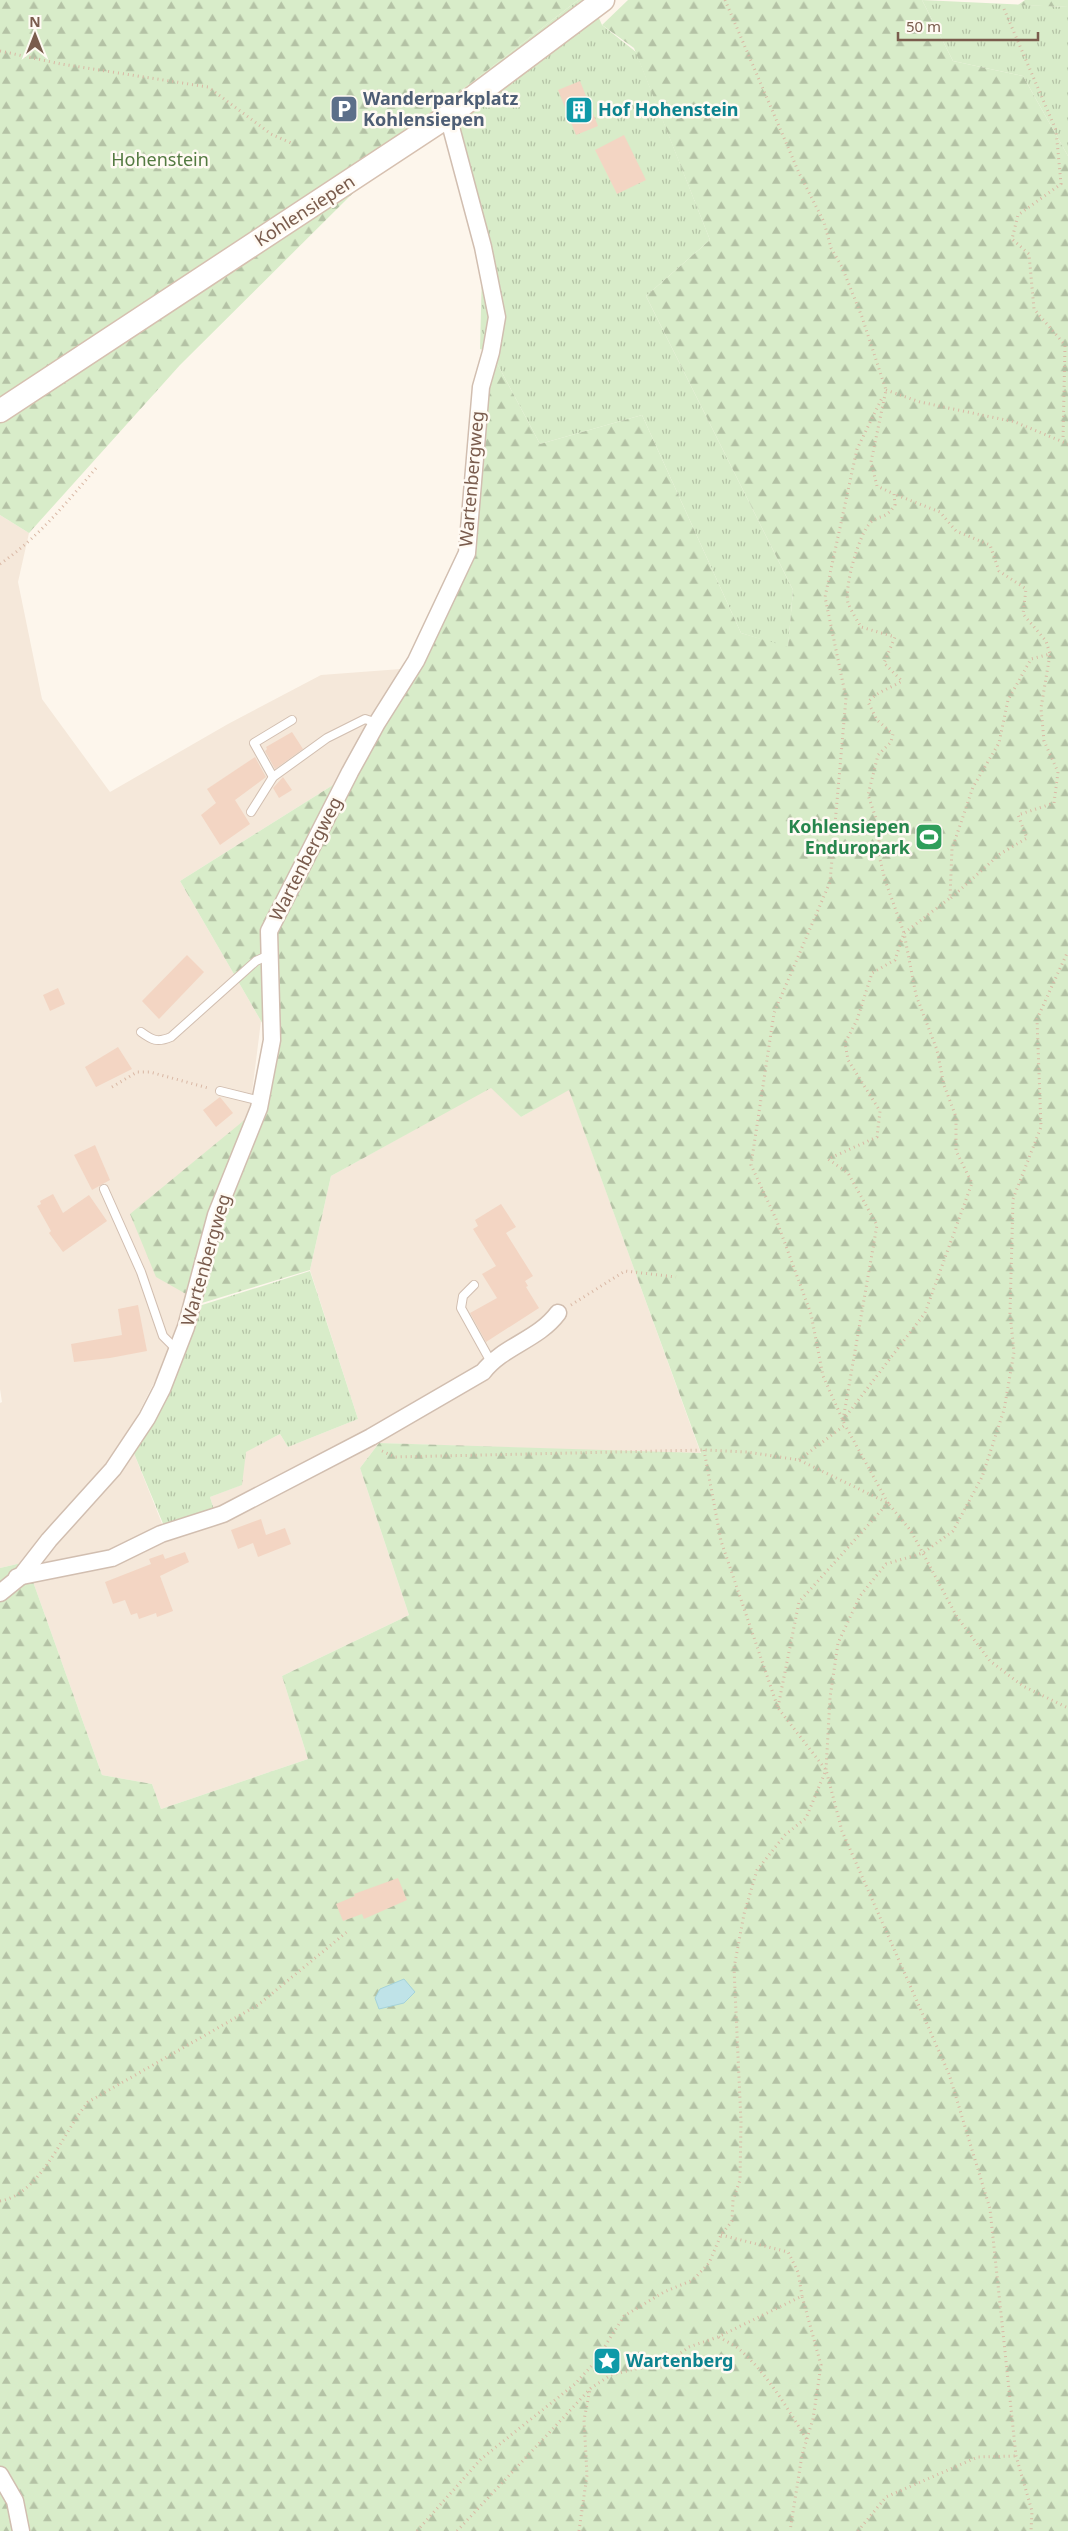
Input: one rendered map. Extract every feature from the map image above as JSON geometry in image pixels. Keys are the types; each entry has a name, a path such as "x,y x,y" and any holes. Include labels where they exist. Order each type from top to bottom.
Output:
{"street":[{"name":"Kohlensiepen","path":"0,411 448,116 603,0"},
{"name":"Wartenbergweg","path":"0,1593 21,1576 49,1540 113,1469 147,1418 178,1352 202,1274 216,1215 261,1101 272,1040 269,931 377,723 416,661 467,553 481,387 491,352 496,317 483,247 448,116"},
{"name":"Wartenbergweg","path":"21,1576 112,1558 161,1534 223,1514 371,1437 483,1372 491,1362 548,1327 558,1313"},
{"path":"0,1582 21,1576"},
{"path":"0,2475 15,2501 21,2531"}],"lane":[{"path":"251,812 273,777 327,738 365,719 377,723"},
{"path":"273,777 254,744 292,720"},
{"path":"141,1032 154,1041 162,1041 170,1037 256,962 269,955"},
{"path":"220,1091 261,1101"},
{"path":"104,1190 141,1272 163,1336 178,1352"},
{"path":"474,1285 463,1296 461,1308 491,1362"}],"path":[{"path":"725,0 799,173 824,222 831,248 842,267 862,317 886,390 871,462 877,486 940,512 956,531 990,546 999,571 1026,589 1023,614 1046,641 1050,654 1041,708 1044,741 1058,772 1054,803 1018,815 1027,838 1000,854 950,898 904,933 895,960 872,973 858,1020 845,1043 848,1060 880,1111 877,1137 828,1159 848,1173 877,1225 843,1420"},
{"path":"1004,9 1056,130 1061,184 1018,215 1012,239 1029,254 1034,309 1065,345 1063,440"},
{"path":"0,51 61,64 208,87 271,134 291,143"},
{"path":"886,390 920,402 1015,422 1063,440 1068,444"},
{"path":"886,390 858,449 825,597 846,698 830,882 774,1013 751,1166 776,1219 811,1314 823,1376 845,1425 888,1503 911,1531 957,1617 990,1661 1023,1686 1068,1708"},
{"path":"0,564 22,549 43,530 97,467"},
{"path":"843,1420 925,1313 972,1183 956,1151 956,1117 944,1085 937,1050 916,995 904,933 885,880 878,851 880,830 868,795 878,755 891,742 892,734 877,720 868,702 877,692 888,690 902,681 884,663 896,637 861,627 848,602 849,583 856,549 871,522 889,515 896,505 894,494"},
{"path":"950,898 952,849 973,788 999,744 1008,700 1031,659 1050,654"},
{"path":"1030,2531 1032,2511 1016,2456 990,2209 949,2074 842,1831 826,1770 830,1698 838,1643 860,1596 886,1564 923,1553 953,1531 982,1477 1004,1410 1014,1352 1010,1313 1014,1199 1041,1127 1037,1019 1068,951"},
{"path":"112,1086 137,1072 150,1072 200,1086"},
{"path":"558,1313 625,1271 676,1277"},
{"path":"799,1460 845,1425"},
{"path":"371,1437 379,1450 395,1457 704,1450 747,1452 799,1460 888,1503"},
{"path":"704,1450 721,1541 778,1708 826,1770"},
{"path":"778,1708 799,1602 888,1503"},
{"path":"418,2531 481,2459 575,2384 595,2362 624,2316 664,2292 692,2280 710,2263 721,2234 732,2220 733,2200 740,2180 741,2122 734,1968 744,1914 757,1870 785,1835 806,1818 826,1770"},
{"path":"0,2201 11,2199 33,2184 76,2117 88,2102 258,2005 348,1931"},
{"path":"721,2234 788,2252 798,2272 802,2296 821,2365 813,2419 802,2455 790,2531"},
{"path":"457,2531 590,2388 611,2375 635,2369 660,2367 689,2348 802,2296"},
{"path":"718,2336 739,2348 761,2374 807,2440"},
{"path":"578,2531 587,2475 584,2420 590,2388"},
{"path":"858,2531 886,2496 978,2457 1016,2456"}],"shaded area":[{"path":"0,515 29,533 18,582 42,699 110,792 228,724 321,675 401,669 333,785 180,881 261,1021 249,1116 191,1296 166,1359 125,1440 133,1451 169,1541 215,1524 214,1510 210,1497 241,1485 245,1452 280,1434 288,1447 358,1419 310,1270 331,1176 491,1087 521,1117 569,1089 701,1454 379,1443 360,1468 409,1615 282,1676 308,1759 161,1809 152,1784 102,1775 26,1562 0,1568 0,1403 2,1402 0,1389"}],"green space":[{"name":"Hohenstein","path":"0,0 578,0 454,96 350,196 180,365 29,533 0,515"},
{"path":"578,0 591,0 602,25 636,52 710,240 646,296 793,590 788,648 741,633 642,415 540,444 491,352 480,349 482,270 459,191 450,129 454,96"},
{"path":"628,0 922,0 953,61 1023,76 1068,156 1068,2531 0,2531 0,1568 26,1562 102,1775 152,1784 161,1809 308,1759 282,1676 409,1615 360,1468 379,1443 701,1453 569,1090 521,1117 491,1088 331,1176 310,1270 202,1303 156,1277 130,1214 259,1108 272,1040 180,881 333,785 350,772 467,553 491,352 540,444 642,415 741,633 788,647 793,590 646,296 710,240 634,48 602,25"},
{"path":"922,0 1068,7 1068,156 1023,76 953,61"},
{"path":"1025,0 1068,0 1068,7 1018,5"},
{"path":"310,1271 358,1419 288,1447 280,1434 246,1452 242,1485 210,1497 214,1510 164,1526 133,1451 172,1383 202,1305"}],"water":[{"path":"404,1979 415,1992 404,2003 379,2009 375,1998 380,1989"}],"building":[{"name":"Hof Hohenstein","path":"580,81 598,126 576,135 558,90"},
{"path":"624,135 646,180 617,194 595,150"},
{"path":"292,732 303,749 275,769 265,751 266,747"},
{"path":"255,757 266,777 235,800 250,824 220,845 201,815 216,803 207,789"},
{"path":"283,777 292,790 279,798 273,788"},
{"path":"187,955 204,972 159,1019 142,1001"},
{"path":"58,988 65,1004 50,1011 43,995"},
{"path":"118,1047 132,1069 96,1087 85,1067"},
{"path":"220,1097 233,1113 216,1127 203,1110"},
{"path":"95,1145 110,1180 92,1190 74,1155"},
{"path":"53,1194 63,1213 89,1195 107,1221 63,1252 49,1233 51,1231 37,1206 41,1204 40,1201"},
{"path":"501,1204 516,1227 506,1233 533,1276 525,1281 528,1286 526,1287 539,1308 486,1342 470,1313 497,1298 482,1274 496,1266 473,1229 478,1226 475,1220"},
{"path":"138,1305 147,1351 74,1362 71,1344 122,1335 118,1309"},
{"path":"261,1519 266,1535 285,1528 291,1544 258,1557 253,1543 238,1549 231,1530"},
{"path":"185,1552 189,1562 160,1576 173,1611 157,1617 156,1613 139,1619 137,1613 131,1615 125,1600 113,1604 105,1582 151,1564 149,1559 163,1554 165,1559"},
{"path":"398,1878 407,1900 364,1919 362,1914 343,1921 336,1904 355,1896 354,1894"}],"place":[{"name":"Wanderparkplatz Kohlensiepen","path":"344,109"},
{"name":"Hof Hohenstein","path":"579,110"},
{"name":"Kohlensiepen Enduropark","path":"929,837"},
{"name":"Wartenberg","path":"607,2361"}]}
